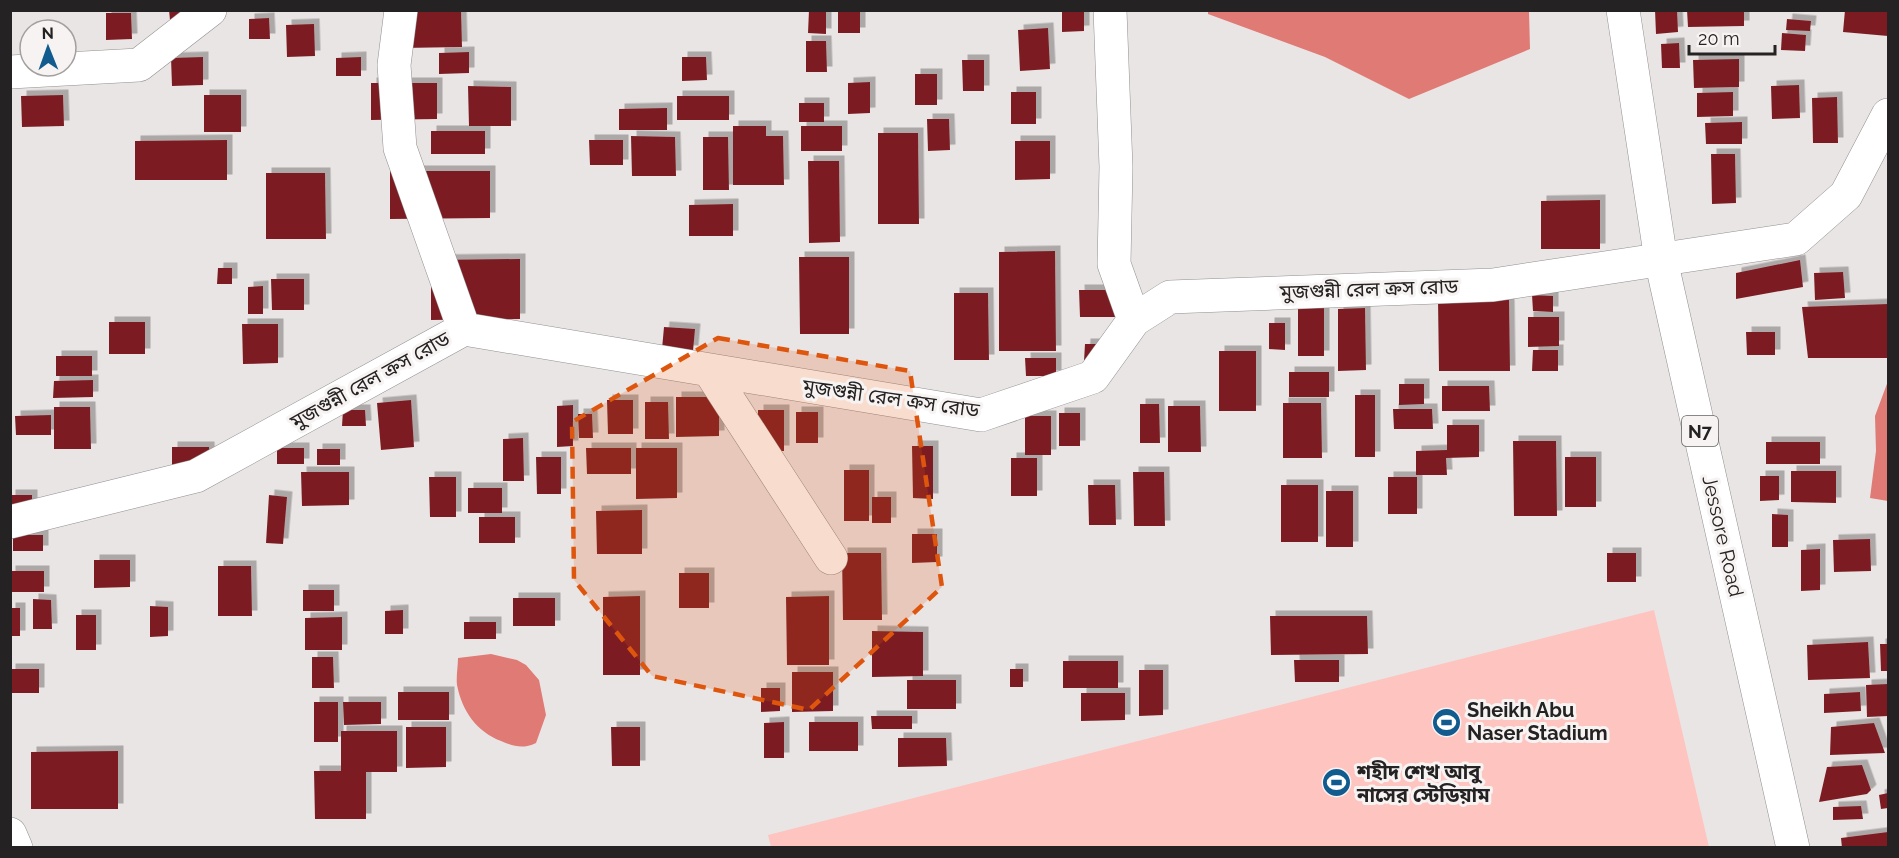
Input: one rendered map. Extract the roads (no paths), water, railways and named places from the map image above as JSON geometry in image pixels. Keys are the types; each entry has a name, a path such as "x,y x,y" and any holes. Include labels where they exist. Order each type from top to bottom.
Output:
{"main road":[{"path":"10,72 139,65 210,10"},
{"path":"401,10 394,65 400,148 464,329"},
{"path":"1110,10 1116,168 1114,264 1134,320"},
{"name":"Jessore Road","path":"1623,10 1662,260 1793,848"},
{"name":"মুজগুন্নী রেল ক্রস রোড","path":"10,522 196,476 464,329 981,415 1093,376 1134,320 1170,297 1493,285 1797,239 1846,195 1888,115"},
{"path":"709,370 831,558"},
{"path":"10,834 16,848"}],"place":[{"name":"Sheikh Abu Naser Stadium","path":"1446,722"},
{"name":"শহীদ শেখ আবু নাসের স্টেডিয়াম","path":"1336,783"}]}
